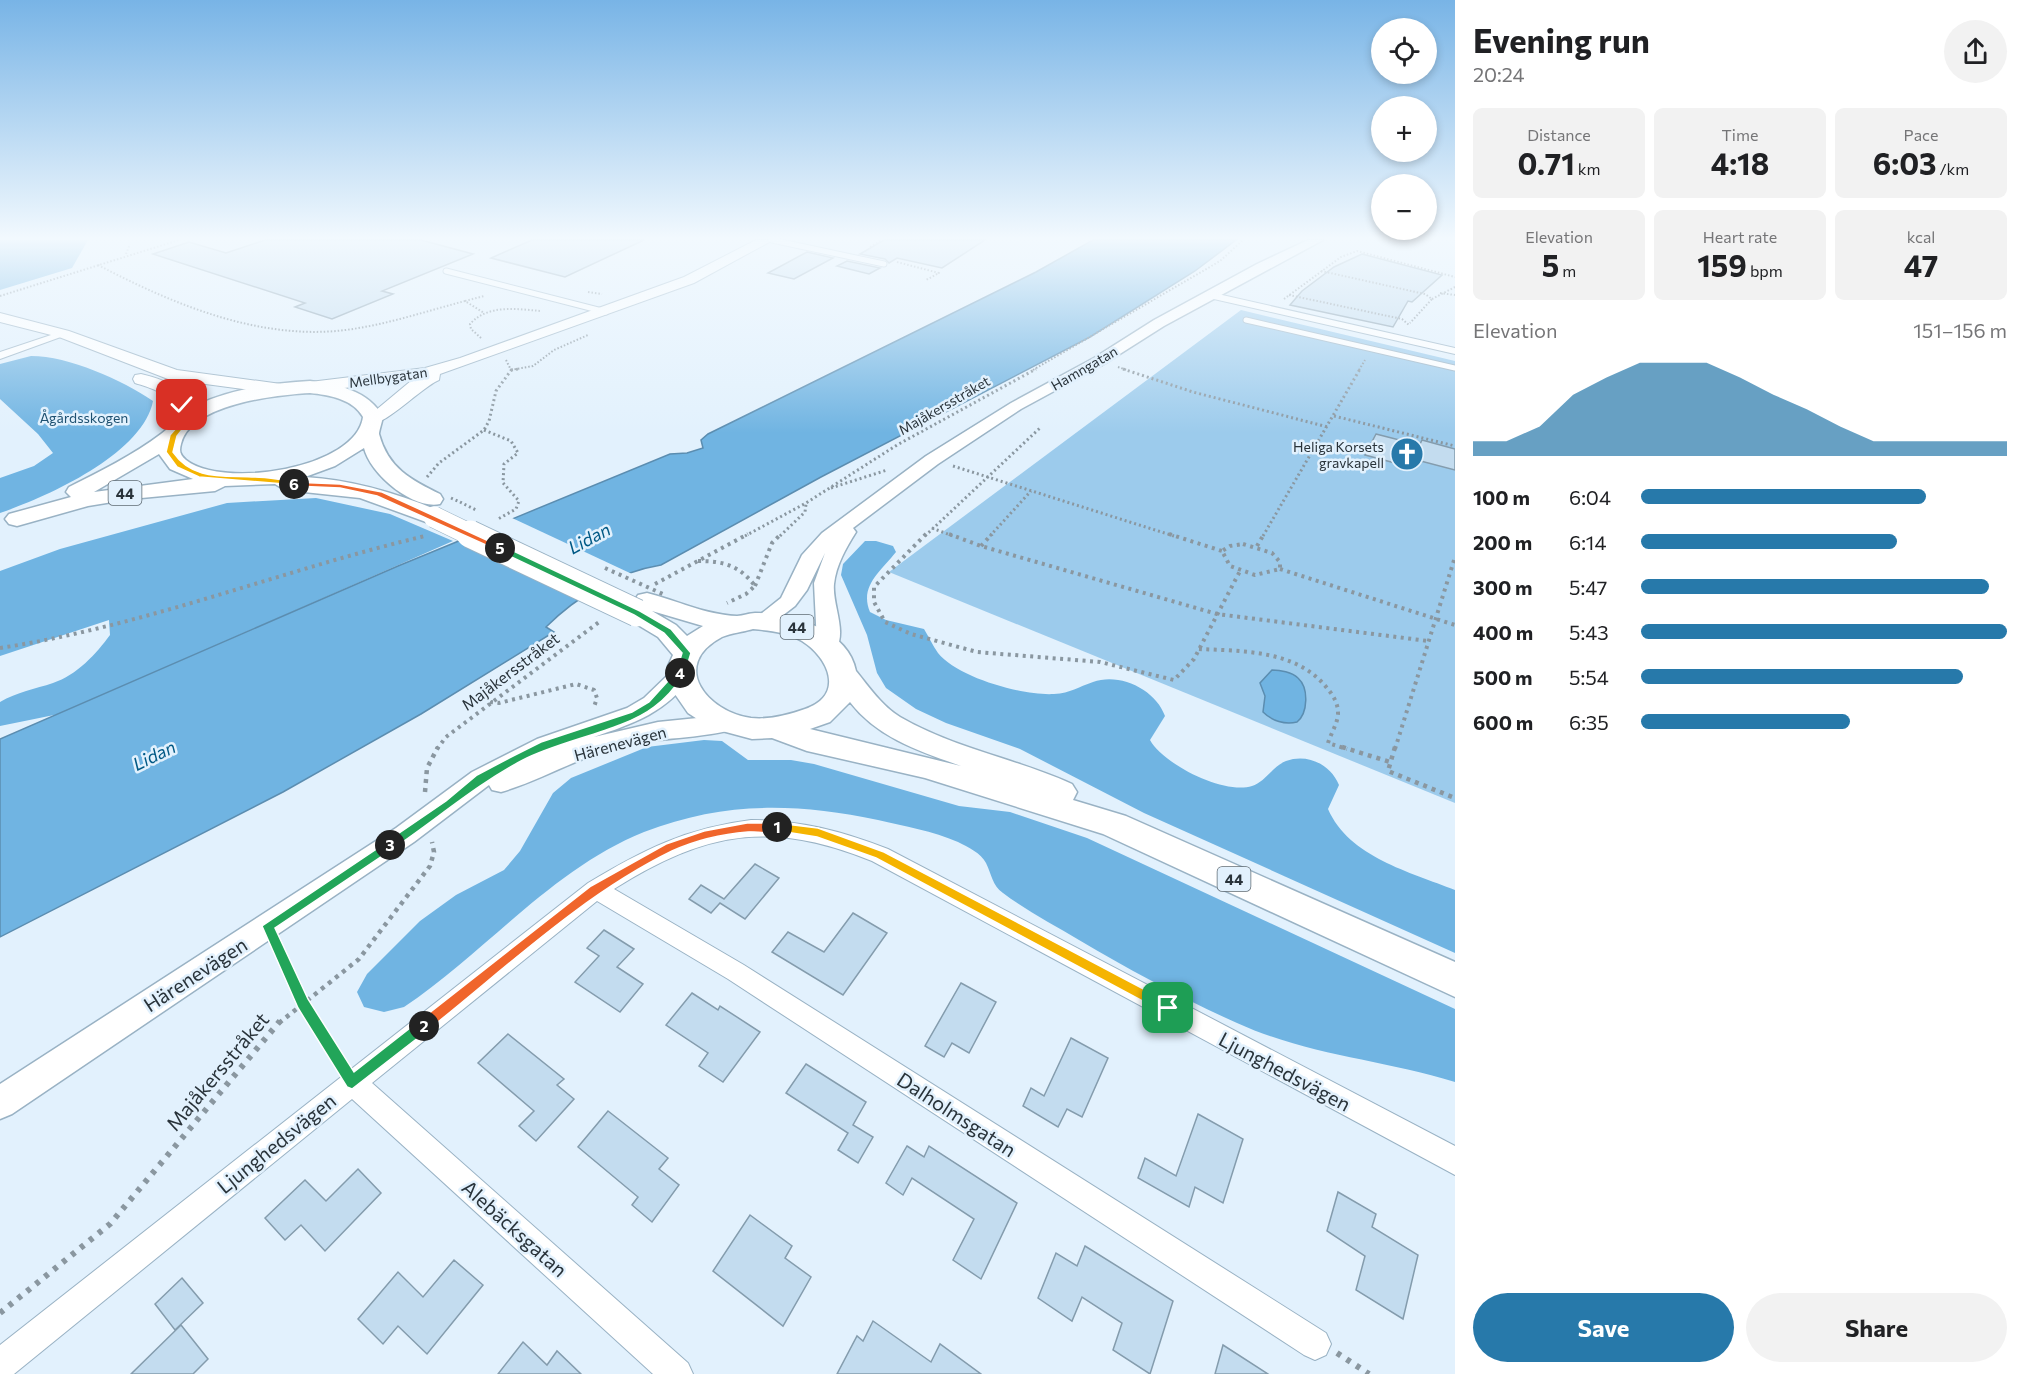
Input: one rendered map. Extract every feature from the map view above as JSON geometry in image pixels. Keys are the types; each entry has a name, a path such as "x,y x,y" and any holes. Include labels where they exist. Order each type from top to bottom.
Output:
{"main road":[{"name":"Mellbygatan","path":"310,387 415,375 466,361 626,304"},
{"path":"0,317 174,375 281,388"},
{"path":"59,336 176,395 182,405 177,431"},
{"name":"Mellbygatan","path":"370,427 420,382 466,361"},
{"name":"44","path":"9,522 108,477 224,402 281,388 310,387 339,391 361,400 368,406 370,427 379,461 439,520"},
{"name":"44","path":"9,522 108,496 288,474 326,463 351,449 370,427"},
{"name":"44","path":"177,431 169,452 179,466 202,476 340,486 379,494 439,520 655,598 699,617 740,616 799,627 828,644 842,664 844,675 841,690 826,710 799,723 777,728 756,729 727,723 694,703 687,695 683,665 655,598"},
{"name":"44","path":"683,665 706,635 740,616"},
{"name":"44","path":"844,675 872,710 890,724 926,742 1034,780 1072,798 1114,825"},
{"name":"44","path":"777,728 807,740 927,767 1114,825 1455,980"}],"street":[{"name":"Hamngatan","path":"861,514 932,460 1016,406 1194,304"},
{"path":"1248,304 1455,351"},
{"path":"0,356 59,336"},
{"path":"740,616 788,602 797,590 812,555 842,525 861,514"},
{"path":"828,644 831,631 823,587 826,569 834,551 861,514"},
{"name":"Härenevägen","path":"0,1103 268,926 438,800 536,749 635,714 652,704 683,665"},
{"name":"Härenevägen","path":"438,800 626,738 657,730 727,723"},
{"name":"Ljunghedsvägen","path":"0,1365 352,1082 596,890 670,847 704,836 747,827 800,830 848,841 880,855 1455,1161"},
{"name":"Dalholmsgatan","path":"596,890 747,978 1315,1344"},
{"name":"Alebäcksgatan","path":"352,1082 677,1374"}],"lane":[{"path":"575,304 606,312"},
{"path":"1246,320 1455,368"},
{"path":"1372,349 1383,335"}],"path":[{"path":"188,304 287,332 334,332 373,326 454,304"},
{"path":"470,304 484,313"},
{"path":"488,343 471,328 473,319 484,313 543,311 567,304"},
{"name":"Majåkersstråket","path":"655,598 697,561 806,503 897,446 1149,304"},
{"path":"1273,310 1279,304"},
{"path":"1328,304 1410,323"},
{"path":"1404,340 1410,323 1427,304"},
{"path":"1257,546 1372,349"},
{"path":"426,478 432,468 448,454 484,430 491,417 497,389 507,379 512,368 504,357"},
{"path":"1098,361 1193,392 1328,427"},
{"path":"1334,416 1455,446"},
{"path":"1041,427 886,572 874,587 874,602 885,622 911,634 977,652 1007,657 1100,662 1174,680 1194,659 1240,571"},
{"path":"484,430 511,441 518,453 504,464 503,483 519,501 516,509 509,514"},
{"path":"932,460 1222,551 1230,546 1257,546 1272,553 1280,562 1280,569"},
{"path":"830,488 893,466"},
{"path":"981,546 1031,491"},
{"path":"740,616 731,602 755,586 772,543 805,512 806,503"},
{"path":"0,648 66,638 283,577 345,555 427,536 439,520"},
{"path":"932,528 981,546 1217,614 1428,641"},
{"path":"1222,551 1223,559 1240,571 1259,576 1273,574 1280,569"},
{"path":"1455,557 1388,771 1455,798"},
{"path":"697,561 721,561 736,566 746,572 755,586"},
{"path":"1280,569 1455,625"},
{"name":"Majåkersstråket","path":"438,800 424,779 429,757 446,736 606,618"},
{"path":"1199,649 1280,657 1309,669 1329,690 1338,706 1337,724 1328,743 1390,762"},
{"path":"490,702 499,703 576,684 594,690 596,704 588,713"},
{"name":"Majåkersstråket","path":"0,1313 110,1224 246,1058 282,1019 359,958 399,910 430,866 434,852 431,836"},
{"path":"268,926 303,1004 352,1082"},
{"path":"1315,1344 1329,1347 1369,1374"}],"shaded area":[{"path":"1241,310 1455,361 1455,803 889,572"}],"green space":[{"name":"Ågårdsskogen","path":"31,356 62,360 95,371 126,385 153,401 145,420 131,439 113,456 66,485 0,513 0,478 34,466 53,453 38,434 0,399 0,364"},
{"path":"316,498 390,514 453,541 59,714 0,726 0,702 70,675 92,656 110,635 109,620 0,656 0,571 60,549 227,503"},
{"path":"865,541 876,541 893,546 896,552 878,572 869,587 867,603 870,612 886,620 924,629 938,653 960,670 992,684 1041,694 1065,692 1093,682 1114,679 1136,686 1154,698 1165,716 1150,740 1157,749 1167,759 1195,775 1226,786 1240,788 1257,784 1286,761 1302,759 1318,762 1330,772 1339,785 1328,809 1338,826 1350,839 1382,861 1455,890 1455,953 1144,813 1020,749 946,723 916,709 886,688 877,673 867,635 841,575 843,564"},
{"path":"704,740 722,741 748,760 791,760 814,764 959,806 1010,812 1087,838 1455,1009 1455,1082 1291,1043 1237,1023 1197,1004 1157,984 1012,900 997,887 981,856 958,842 929,832 878,820 818,810 789,808 731,810 674,822 644,832 579,867 404,1007 384,1012 364,1007 357,992 367,974 420,921 456,895 504,870 520,851 553,793 571,778 647,747"}],"water":[{"name":"Lidan","path":"971,304 1142,304 1090,337 821,477 661,565 629,573 599,587 571,605 546,627 554,632 421,714 283,792 0,937 0,739 398,566 670,454 687,453 703,448 701,440 708,434"},
{"path":"1272,670 1289,673 1302,682 1306,700 1301,718 1297,722 1279,721 1263,712 1265,696 1260,683"}],"pier":[{"path":"510,517 632,574 585,600 459,537"}],"building":[{"path":"302,304 368,304 332,319 295,307"},
{"path":"1291,304 1406,304 1393,327"},
{"path":"1376,434 1419,445 1410,467 1365,455"},
{"path":"1422,440 1455,449 1455,470 1413,459"},
{"path":"755,864 779,878 745,919 720,903 711,913 689,899 701,885 724,899"},
{"path":"853,913 887,933 843,995 772,952 788,932 824,952"},
{"path":"604,930 634,949 617,967 643,984 620,1012 575,982 599,956 587,948"},
{"path":"961,983 996,1002 969,1053 952,1043 944,1057 925,1046"},
{"path":"692,993 718,1010 720,1006 760,1032 723,1082 699,1066 708,1053 666,1025"},
{"path":"508,1034 564,1079 557,1085 574,1099 536,1141 519,1126 534,1111 478,1063"},
{"path":"1071,1038 1108,1058 1082,1117 1067,1109 1058,1127 1023,1106 1031,1088 1044,1096"},
{"path":"806,1064 866,1102 853,1125 873,1137 858,1163 838,1150 848,1133 786,1093"},
{"path":"608,1111 668,1158 659,1169 679,1185 652,1222 632,1205 638,1197 578,1147"},
{"path":"1198,1114 1243,1139 1223,1203 1195,1187 1189,1207 1138,1178 1145,1158 1176,1176"},
{"path":"907,1146 924,1157 929,1146 1017,1203 981,1279 953,1260 974,1219 912,1178 903,1195 886,1183"},
{"path":"358,1169 381,1193 325,1251 301,1225 285,1240 265,1218 305,1180 326,1201"},
{"path":"1338,1192 1376,1214 1372,1227 1418,1255 1403,1319 1356,1290 1365,1256 1327,1231"},
{"path":"750,1215 792,1246 785,1258 811,1277 783,1326 713,1271"},
{"path":"1085,1246 1173,1301 1150,1374 1113,1350 1122,1323 1082,1297 1072,1321 1038,1298 1056,1253 1077,1266"},
{"path":"454,1260 483,1285 427,1354 398,1326 383,1344 358,1319 398,1272 423,1297"},
{"path":"182,1278 203,1303 175,1330 155,1304"},
{"path":"873,1321 931,1362 940,1344 981,1374 837,1374 857,1336 863,1341"},
{"path":"181,1325 208,1359 193,1374 131,1374"},
{"path":"523,1342 547,1365 557,1351 581,1374 498,1374"},
{"path":"1223,1345 1268,1374 1215,1374"}],"place":[{"name":"Heliga Korsets gravkapell","path":"1407,454"}],"route":[{"path":"182,405 181,426 173,435 169,452 179,466 189,471 202,476 235,480 256,479 278,483 340,486 396,500 637,613 667,631 687,653 680,676 652,704 635,714 545,745 481,778 450,804 268,926 303,1004 352,1082 596,890 670,847 704,836 747,827 782,827 818,832 848,841 880,855 1168,1008"}]}
